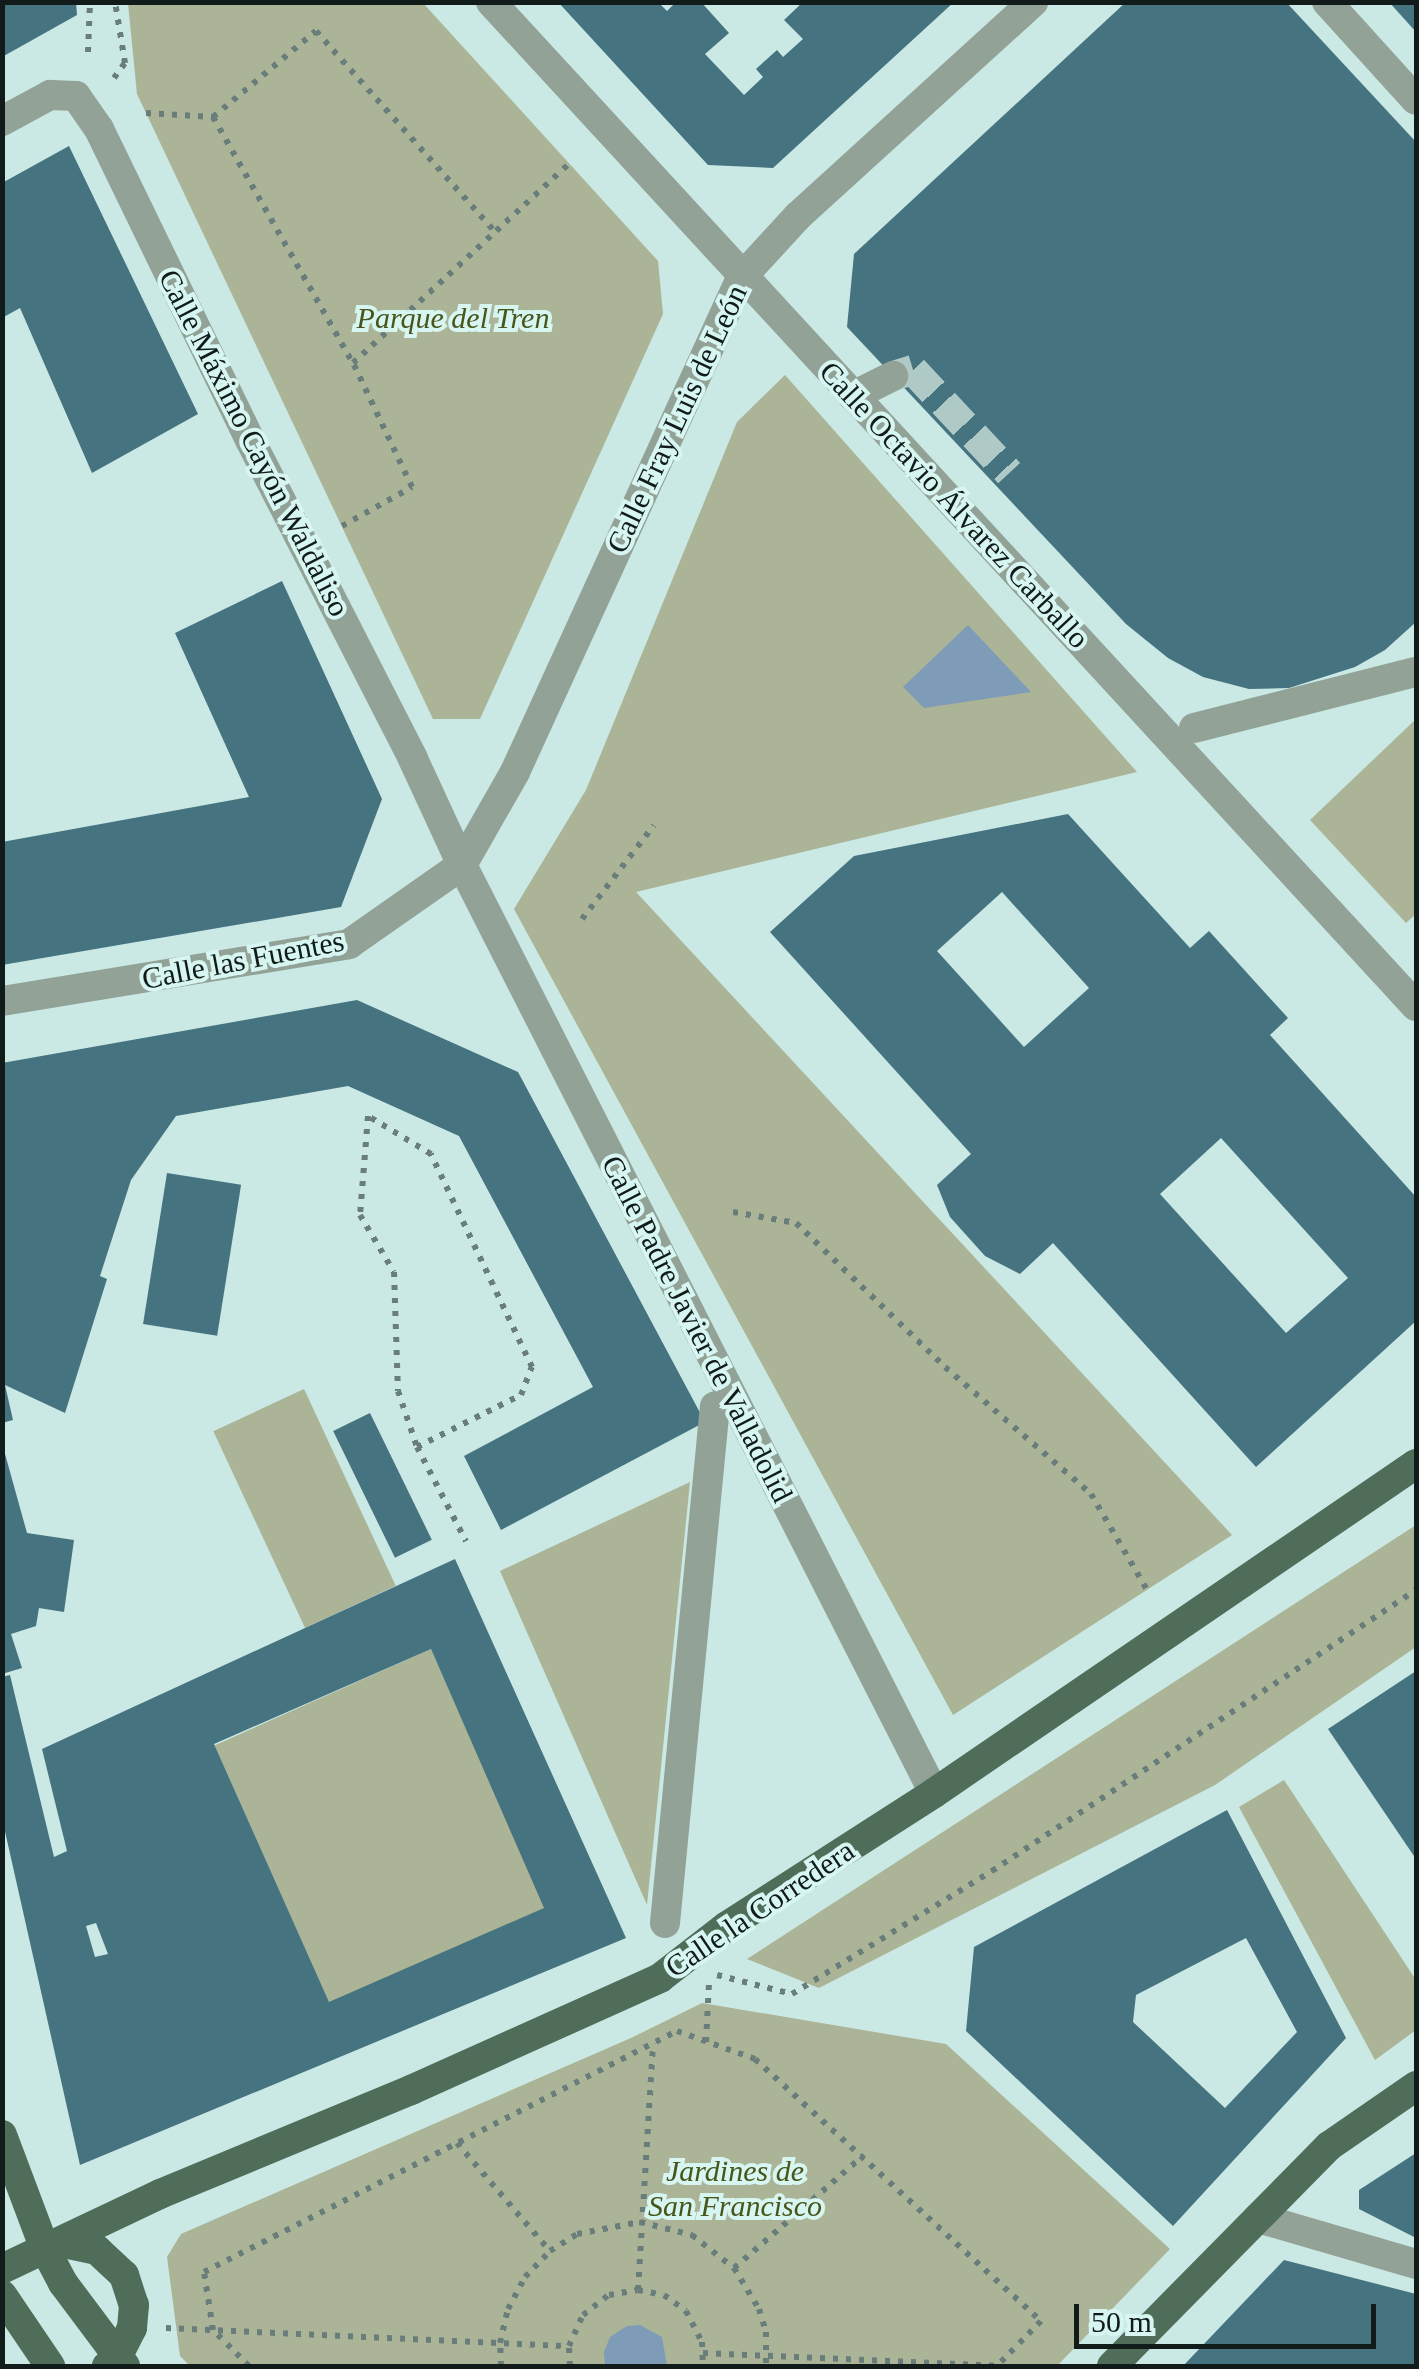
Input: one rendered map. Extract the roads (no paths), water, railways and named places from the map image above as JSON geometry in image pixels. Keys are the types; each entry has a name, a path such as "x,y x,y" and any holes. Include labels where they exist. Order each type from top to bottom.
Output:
{"main road":[{"name":"Calle la Corredera","path":"2,2269 44,2247 660,1978 726,1926 934,1793 1416,1464"},
{"path":"1112,2366 1329,2146 1416,2086"},
{"path":"2,2134 44,2247 116,2364"},
{"path":"44,2247 84,2245 112,2261 124,2275 134,2315 116,2364"},
{"path":"2,2294 50,2366"}],"street":[{"name":"Calle Octavio Álvarez Carballo","path":"491,2 741,278 1416,1006"},
{"name":"Calle Fray Luis de León","path":"462,865 515,772 741,278 798,216 1033,2"},
{"path":"1327,2 1416,100"},
{"name":"Calle Máximo Cayón Waldaliso","path":"2,122 50,95 76,96 98,129 250,440 414,759 462,865"},
{"path":"853,396 893,376"},
{"path":"1194,728 1416,672"},
{"name":"Calle las Fuentes","path":"2,1001 349,944 462,865"},
{"name":"Calle Padre Javier de Valladolid","path":"462,865 934,1793"},
{"path":"665,1923 715,1406"},
{"path":"1258,2218 1416,2264"}],"water":[{"path":"968,625 1031,692 924,708 903,687"},
{"path":"640,2325 662,2337 667,2366 605,2366 604,2352 610,2337 627,2326"}],"tunnel":[{"path":"893,376 913,370 1009,473"}],"park label":[{"name":"Parque del Tren","path":"453,318"},
{"name":"Jardines de San Francisco","path":"735,2188"}]}
